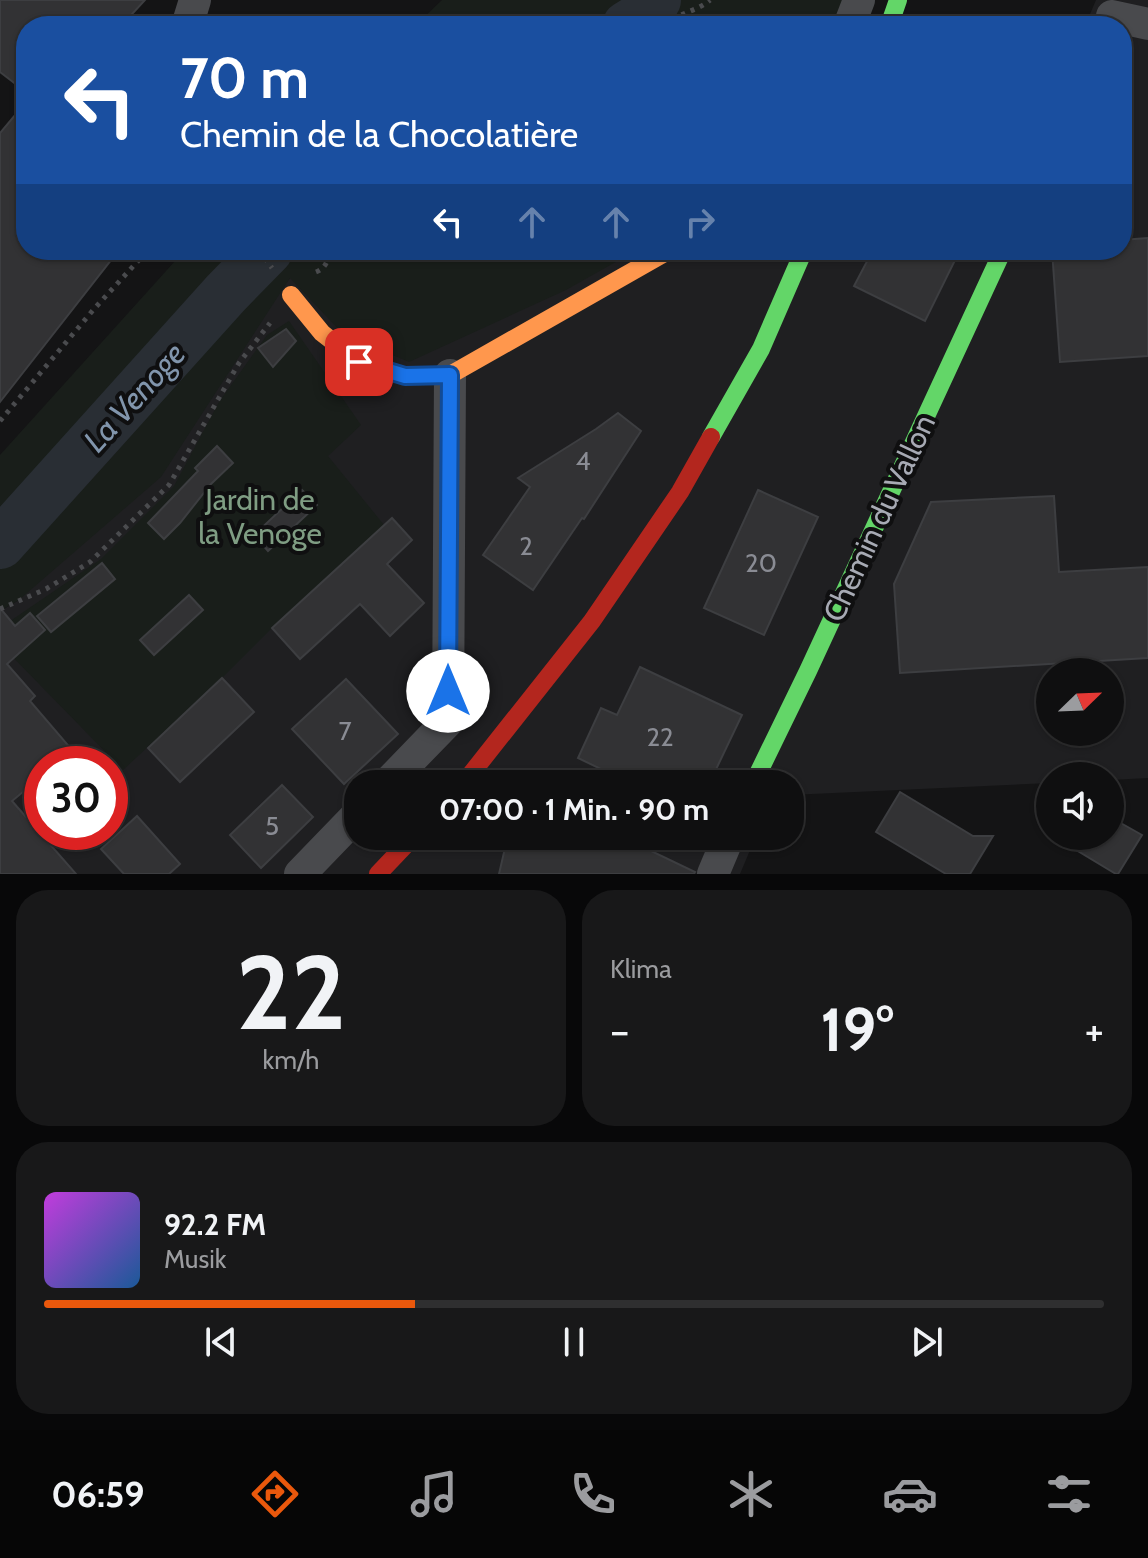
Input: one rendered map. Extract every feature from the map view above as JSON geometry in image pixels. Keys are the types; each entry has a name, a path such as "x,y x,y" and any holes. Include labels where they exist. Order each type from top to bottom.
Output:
{"street":[{"path":"291,295 322,333 359,362 405,376 450,375 652,260"},
{"path":"474,770 592,621 680,492 761,349 800,260"},
{"name":"Chemin du Vallon","path":"760,770 998,260"},
{"path":"401,770 448,721 450,375"},
{"path":"300,874 344,828"},
{"path":"378,874 401,850"},
{"path":"713,874 723,850"}],"path":[{"path":"676,16 710,0"},
{"path":"0,421 139,260"},
{"path":"0,609 46,589 90,562 169,485 239,363 291,295"}],"shaded area":[{"path":"1096,0 1148,0 1148,778 1124,779 1124,762 1036,762 1036,784 804,794 804,770 344,770 344,850 750,850 740,874 0,874 0,611 19,600 290,278 513,260 1132,260 1132,16 1089,16"}],"green space":[{"path":"442,0 852,0 845,16 425,16"},
{"path":"176,260 619,260 566,290 409,362 343,334 290,278 161,477 19,600 0,611 0,455"},
{"name":"Jardin de la Venoge","path":"289,321 361,425 328,456 384,525 128,765 128,746 100,746 0,644 0,628 101,559 174,486 219,402 267,335"}],"building":[{"path":"0,0 145,0 130,16 16,16 16,84 0,72"},
{"path":"16,114 16,260 111,260 0,402 0,133"},
{"path":"1148,238 1148,356 1060,362 1053,260 1132,260 1132,239"},
{"path":"868,260 955,260 925,321 854,286"},
{"path":"286,329 296,341 273,367 258,348"},
{"path":"618,413 641,431 533,590 483,555 530,487 518,478"},
{"path":"217,446 233,463 164,539 148,523 198,471 195,468"},
{"path":"302,490 317,505 268,551 254,535"},
{"path":"758,490 818,517 764,635 704,608"},
{"path":"1054,496 1059,572 1148,567 1148,658 1036,658 1036,665 900,673 894,584 931,502"},
{"path":"392,518 412,540 387,564 424,603 390,636 360,604 300,659 272,628"},
{"path":"102,563 115,579 51,632 37,616"},
{"path":"189,595 203,610 154,655 140,640"},
{"path":"0,608 15,626 30,613 45,630 7,664 35,696 30,701 69,746 24,746 24,791 12,801 24,815 24,850 55,850 76,874 0,874"},
{"path":"640,667 742,715 716,770 603,770 578,758 601,708 617,715"},
{"path":"222,678 254,712 180,782 148,748"},
{"path":"346,679 398,734 359,770 344,770 344,784 292,729"},
{"path":"282,785 313,817 261,868 230,835"},
{"path":"900,792 973,836 993,836 970,874 946,874 876,832"},
{"path":"137,816 180,864 169,874 124,874 102,850 128,850 128,824"},
{"path":"1124,825 1142,835 1116,874 1076,850 1124,850"},
{"path":"505,850 649,850 695,872 694,874 499,874"}],"waterway":[{"name":"La Venoge","path":"643,16 656,0"},
{"name":"La Venoge","path":"0,544 258,260"}],"traffic: fast":[{"path":"892,16 898,0"},
{"path":"711,437 761,349 800,260"},
{"path":"760,770 998,260"}],"traffic: slow":[{"path":"291,295 322,333 359,362 405,376 450,375 652,260"}],"traffic: jam":[{"path":"474,770 592,621 680,492 711,437"},
{"path":"378,874 401,850"}],"route":[{"path":"359,362 405,376 450,375 448,691"}]}
